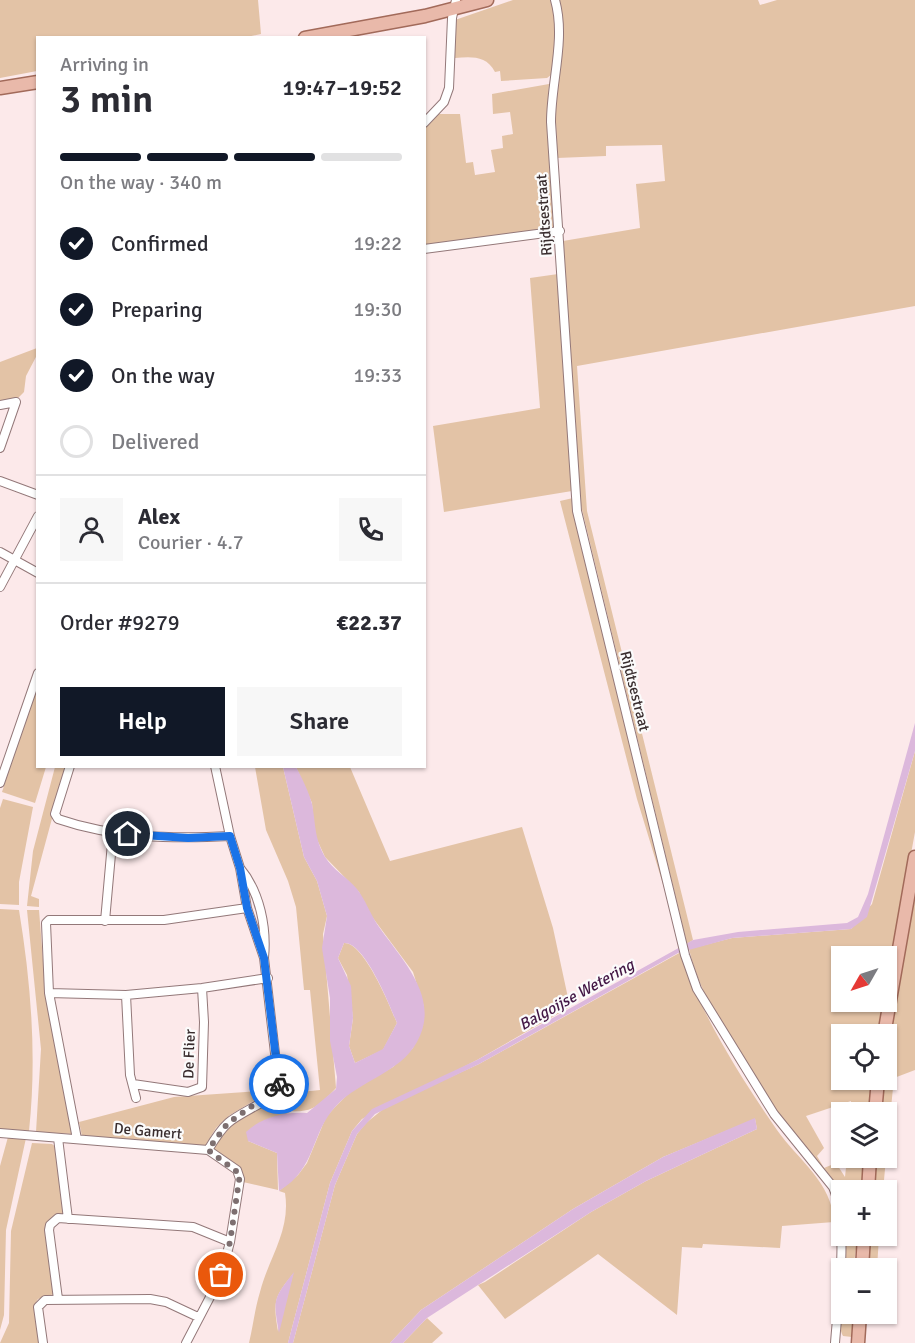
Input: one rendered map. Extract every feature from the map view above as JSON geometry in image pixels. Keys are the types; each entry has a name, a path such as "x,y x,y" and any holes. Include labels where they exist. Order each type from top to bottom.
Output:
{"main road":[{"path":"314,36 487,0"},
{"path":"0,88 36,82"},
{"path":"887,1024 915,857"},
{"path":"858,1343 859,1324"}],"street":[{"name":"Rijdtsestraat","path":"555,0 560,32 550,122 560,231 577,511 682,941 697,989 774,1114 833,1187 837,1197 841,1228 836,1343"},
{"path":"426,121 444,102 449,88 455,5"},
{"path":"426,249 560,231"},
{"path":"0,405 16,402 0,448"},
{"path":"0,481 36,494"},
{"path":"0,587 36,520"},
{"path":"0,552 36,572"},
{"path":"0,783 36,679"},
{"path":"69,768 55,814 58,819 113,832 188,838 230,836"},
{"path":"186,1343 221,1275 230,1242 240,1174 208,1150 227,1124 255,1104 272,1096 279,1088 268,978 264,958 247,908 240,868 230,836 215,768"},
{"path":"105,921 113,832"},
{"path":"240,868 261,909 265,943 264,958"},
{"path":"77,1139 49,993 44,927 50,920 164,920 247,908"},
{"path":"49,993 126,995 202,988 268,978"},
{"name":"De Flier","path":"133,1084 188,1092 202,1087 204,1022 202,988"},
{"path":"126,995 136,1098"},
{"name":"De Gamert","path":"0,1133 208,1150"},
{"path":"58,1138 68,1219"},
{"path":"58,1299 49,1230 53,1220 193,1227 230,1242"},
{"path":"43,1343 39,1305 45,1300 150,1299 166,1302 198,1317"},
{"path":"836,1343 843,1343"}],"shaded area":[{"path":"0,0 258,0 261,34 252,36 36,36 36,71 0,78"},
{"path":"513,0 551,0 557,24 551,75 547,78 501,81 500,71 495,72 483,60 455,58 455,20"},
{"path":"559,0 758,0 760,5 777,0 915,0 915,306 577,366 587,511 693,940 687,944 578,493 563,251 563,241 640,228 636,184 665,181 662,145 606,146 606,156 557,158 555,89 564,31"},
{"path":"549,84 547,124 556,228 426,248 426,125 436,114 460,114 466,163 473,162 475,175 495,172 491,150 503,148 502,136 513,134 510,112 493,114 492,94"},
{"path":"558,274 572,491 444,512 433,426 540,408 530,278"},
{"path":"36,348 36,357 26,376 24,392 18,398 0,402 0,362"},
{"path":"573,498 669,904 637,799 560,501"},
{"path":"36,687 36,768 46,768 35,803 2,792"},
{"path":"915,723 915,751 867,917 851,929 732,938 678,953 479,1064 375,1114 357,1134 335,1185 293,1343 288,1343 330,1183 352,1131 372,1109 477,1060 693,940 738,932 847,923 858,917 868,894"},
{"path":"915,751 915,832 894,946 831,946 831,1012 882,1012 880,1024 831,1024 831,1090 872,1090 871,1102 831,1102 831,1108 806,1116 824,1148 817,1156 824,1168 831,1165 831,1168 839,1168 845,1177 846,1168 864,1168 863,1180 831,1180 831,1188 778,1115 743,1061 705,993 689,949 732,938 851,929 872,904"},
{"path":"55,768 66,768 31,896 39,899 39,907 27,906 33,851"},
{"path":"255,768 283,768 304,857 317,881 327,916 323,934 336,1088 316,1106 311,1109 291,1111 248,1141 277,1153 278,1190 243,1182 241,1172 213,1150 233,1124 262,1102 291,1092 320,1090 310,990 304,990 296,907 288,881 266,830"},
{"path":"283,768 296,768 312,804 321,850 332,866 363,897 377,924 415,979 425,1009 423,1025 410,1053 390,1069 356,1089 336,1106 321,1128 300,1172 279,1191 277,1153 248,1141 246,1132 259,1122 274,1116 307,1113 336,1089 337,1077 330,1041 330,998 322,948 327,916 317,881 304,857","holes":["344,943 352,945 376,976 397,1023 383,1049 355,1063 349,1046 353,1018 351,986 338,958"]},
{"path":"296,768 350,768 390,861 522,827 553,928 570,1007 477,1060 362,1119 352,1131 330,1183 288,1343 249,1343 260,1292 285,1219 285,1193 279,1191 298,1175 307,1163 326,1117 336,1106 352,1090 393,1067 413,1048 424,1007 413,972 367,910 359,892 325,857 314,833 312,803","holes":["293,1274 278,1331 276,1300"]},
{"path":"3,799 33,807 19,882 19,905 0,904 0,808"},
{"path":"915,881 915,1070 897,1077 897,1024 891,1024 892,1012 897,1012 897,984"},
{"path":"0,909 19,910 23,937 30,992 33,1048 29,1131 0,1130"},
{"path":"27,910 39,910 46,998 72,1134 36,1132 41,1049"},
{"path":"344,943 352,945 368,963 397,1023 383,1050 355,1063 349,1046 353,1018 347,975 338,958"},
{"path":"681,952 698,997 722,1044 777,1130 821,1183 831,1205 831,1222 782,1226 780,1248 703,1244 702,1248 682,1247 677,1315 598,1254 505,1319 478,1285 591,1212 646,1181 757,1129 755,1119 663,1157 573,1209 421,1310 390,1343 293,1343 335,1185 357,1134 366,1123 387,1106 479,1064"},
{"path":"272,1090 230,1115 216,1128 205,1146 82,1136 79,1122 174,1097"},
{"path":"882,1090 893,1090 892,1102 880,1102"},
{"path":"755,1118 757,1129 646,1181 591,1212 427,1318 403,1343 390,1343 421,1310 573,1209 663,1157"},
{"path":"8,1137 26,1138 6,1230 4,1315 0,1330 0,1166"},
{"path":"32,1143 52,1144 57,1148 64,1214 50,1220 47,1227 54,1294 38,1299 35,1304 40,1343 0,1343 9,1323 11,1231"},
{"path":"874,1168 885,1168 884,1180 873,1180"},
{"path":"842,1246 856,1246 855,1258 841,1258"},
{"path":"867,1246 878,1246 878,1258 867,1258"},
{"path":"294,1272 279,1333 276,1300"},
{"path":"427,1318 443,1333 432,1343 403,1343"},
{"path":"840,1324 853,1324 852,1337 843,1336"}],"way so far":[{"path":"221,1275 230,1242 240,1174 208,1150 227,1124 255,1104 277,1093 279,1084"}],"route":[{"path":"128,834 188,838 230,836 240,868 247,908 257,944 264,958 268,978 279,1084"}],"water label":[{"name":"Balgoijse Wetering","path":"576,994"}]}
